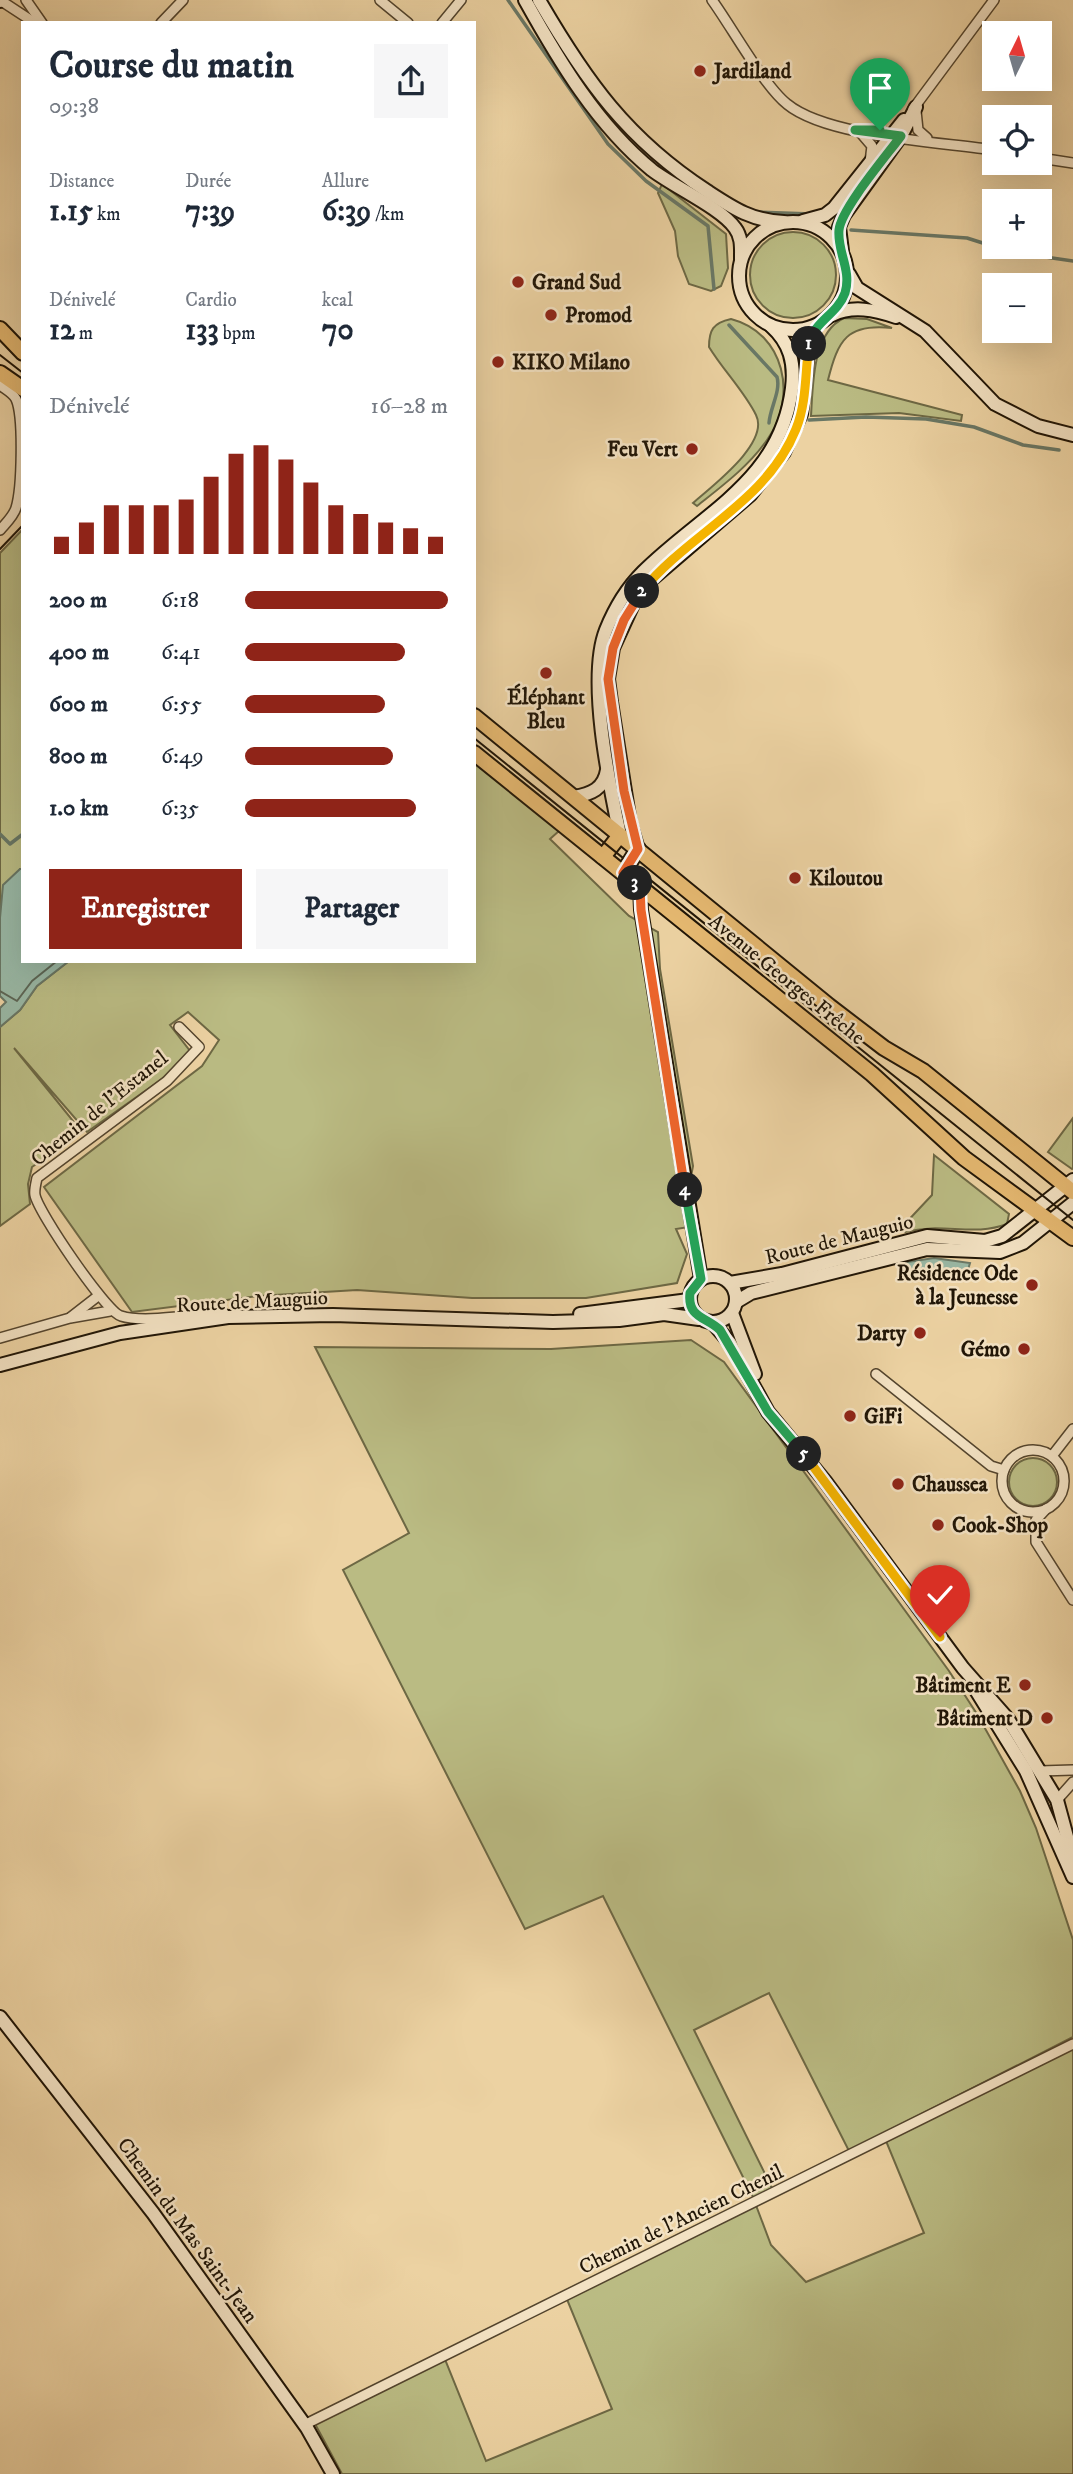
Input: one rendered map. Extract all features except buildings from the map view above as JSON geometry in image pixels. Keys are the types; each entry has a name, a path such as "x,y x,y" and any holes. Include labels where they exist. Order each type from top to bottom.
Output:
{"main road":[{"path":"0,329 21,351"},
{"path":"0,373 21,389"},
{"name":"Avenue Georges Frêche","path":"476,718 830,1006 884,1048 923,1071 1071,1186"},
{"name":"Avenue Georges Frêche","path":"476,755 895,1094 946,1143 1073,1238"},
{"path":"603,857 620,835"},
{"path":"623,873 638,849"}],"street":[{"path":"0,0 32,21"},
{"path":"26,0 41,21"},
{"path":"164,21 183,0"},
{"path":"380,0 406,21"},
{"path":"444,21 461,0"},
{"path":"525,0 558,57 605,123 652,170 729,222 741,240 738,280 744,300 759,319 782,336 789,348 793,370 790,401 773,449 742,488 642,572 626,594 606,631 601,649 599,677 607,763 620,835"},
{"path":"539,0 564,43 608,106 659,158 747,217 784,222 800,222 825,215 834,208 870,162 896,136 994,0"},
{"path":"712,0 787,104 817,121 855,130 982,148"},
{"path":"855,130 891,127 916,107"},
{"path":"916,107 918,130 931,140"},
{"path":"855,130 869,139 872,146 870,162"},
{"path":"896,136 892,149 844,215 839,227 847,270 857,288 925,331 995,404 1038,426 1073,435"},
{"path":"892,149 904,141 931,140"},
{"path":"1052,160 1073,163"},
{"path":"741,259 757,235 784,222"},
{"path":"800,222 817,228 832,239 843,254"},
{"path":"831,315 844,294 847,270"},
{"path":"771,326 794,331 817,325 845,309 882,313 925,331"},
{"path":"638,849 630,824 608,679 613,648 635,600 651,580 750,495 784,452 801,414 809,341 817,325"},
{"path":"0,385 15,396 19,410 19,495 11,517 0,530"},
{"path":"574,797 592,794 599,788 607,773 607,763"},
{"path":"640,887 647,950 701,1279"},
{"name":"Chemin de l'Estanel","path":"98,1296 44,1216 35,1194 37,1178 59,1159 107,1129 174,1073 199,1047 179,1027"},
{"name":"Route de Mauguio","path":"730,1283 782,1274 927,1236 985,1241 1009,1232 1071,1186"},
{"name":"Route de Mauguio","path":"734,1307 751,1293 889,1256 951,1248 1000,1252 1023,1243 1073,1203"},
{"path":"790,1436 754,1371 734,1307 730,1283 716,1276 701,1279 693,1288 689,1300 699,1319 713,1323 730,1343 768,1412 790,1436 963,1668 1026,1772 1073,1877"},
{"path":"70,1318 98,1296 110,1311"},
{"name":"Route de Mauguio","path":"510,1321 689,1300"},
{"path":"713,1323 734,1307"},
{"path":"0,1338 70,1318 110,1311 137,1319 211,1313 278,1314"},
{"name":"Route de Mauguio","path":"0,1365 91,1340 162,1325 278,1314 510,1321 619,1320 664,1314 699,1319"},
{"path":"876,1374 991,1466 1004,1470"},
{"path":"1052,1456 1073,1429"},
{"path":"1046,1509 1027,1511 1011,1502 1003,1487 1004,1470 1008,1462 1022,1452 1037,1450 1052,1456 1068,1477 1060,1496 1036,1520 1036,1542 1073,1600"},
{"path":"963,1668 1008,1719 1057,1800 1073,1859"},
{"path":"1002,1730 1015,1742 1034,1776 1057,1800"},
{"path":"1040,1771 1073,1770"},
{"path":"1040,1771 1044,1786 1042,1807"},
{"path":"1057,1800 1073,1782"},
{"name":"Chemin du Mas Saint-Jean","path":"0,2017 146,2204 304,2425 333,2474"},
{"name":"Chemin de l'Ancien Chenil","path":"304,2425 1073,2044"}],"green space":[{"path":"662,184 726,234 728,268 721,286 711,291 689,284 678,256 675,231 658,193"},
{"path":"793,232 810,235 824,244 833,258 836,275 833,292 824,306 810,315 793,318 776,315 762,306 753,292 750,275 753,258 762,244 776,235"},
{"path":"844,318 867,319 892,328 864,328 847,337 836,354 828,380 962,415 961,421 899,413 811,416 814,375 820,347 833,325"},
{"path":"731,319 749,326 764,338 774,352 781,369 782,405 777,423 760,450 734,476 697,506 693,503 747,451 758,426 751,406 709,347 713,328"},
{"path":"21,531 21,869 0,918 0,553"},
{"path":"476,762 560,830 550,839 629,916 658,932 660,969 693,1166 689,1187 695,1226 676,1229 687,1254 677,1283 586,1298 472,1298 357,1290 258,1296 132,1312 44,1187 202,1066 219,1040 188,1012 170,1025 190,1051 162,1079 87,1132 14,1048 82,1132 32,1167 28,1184 30,1204 0,1226 0,1027 20,1010 37,986 66,963 476,963"},
{"path":"1073,1118 1073,1168 1072,1169 1048,1152"},
{"path":"934,1155 1009,1214 1007,1224 982,1229 932,1228 905,1232 901,1228 932,1195"},
{"path":"691,1340 724,1362 949,1671 977,1714 1020,1791 1036,1828 1073,1940 1073,2037 849,2151 769,1993 694,2030 773,2190 754,2200 771,2245 806,2282 924,2233 886,2141 1073,2047 1073,2474 342,2474 314,2422 444,2357 486,2461 612,2409 566,2297 754,2199 603,1896 525,1929 343,1570 409,1533 315,1347 551,1349"},
{"path":"1033,1458 1050,1465 1057,1482 1050,1499 1033,1506 1016,1499 1009,1482 1016,1465"}],"water":[{"path":"21,869 21,963 66,963 37,986 20,1010 0,1027 0,1008 6,1002 0,996 0,918 3,885"},
{"path":"934,1258 970,1263 965,1280 921,1272 902,1274 901,1263"}],"waterway":[{"path":"508,0 608,144 646,181 708,226 714,289"},
{"path":"758,212 812,214"},
{"path":"851,230 967,238 1011,252 1073,261"},
{"path":"729,325 777,377 778,388 769,423"},
{"path":"809,420 866,417 926,419 974,427 1023,445 1059,450"},
{"path":"0,834 10,844 21,836"}],"tram line":[{"path":"0,355 21,371"},
{"path":"0,549 21,527"},
{"path":"476,740 1073,1220"}],"place":[{"name":"Jardiland","path":"700,71"},
{"name":"Grand Sud","path":"518,282"},
{"name":"Promod","path":"551,315"},
{"name":"KIKO Milano","path":"498,362"},
{"name":"Feu Vert","path":"692,449"},
{"name":"Éléphant Bleu","path":"546,673"},
{"name":"Kiloutou","path":"795,878"},
{"name":"Résidence Ode à la Jeunesse","path":"1032,1285"},
{"name":"Darty","path":"920,1333"},
{"name":"Gémo","path":"1024,1349"},
{"name":"GiFi","path":"850,1416"},
{"name":"Chaussea","path":"898,1484"},
{"name":"Cook-Shop","path":"938,1525"},
{"name":"Bâtiment E","path":"1025,1685"},
{"name":"Bâtiment D","path":"1047,1718"}],"route":[{"path":"880,130 855,130 901,136 844,215 839,227 847,282 839,306 817,325 811,334 804,402 796,429 770,474 750,495 651,580 635,600 613,648 608,679 624,791 638,849 623,873 640,887 641,910 684,1188 701,1279 690,1293 691,1307 699,1319 713,1323 720,1330 768,1412 825,1481 940,1637"}]}
